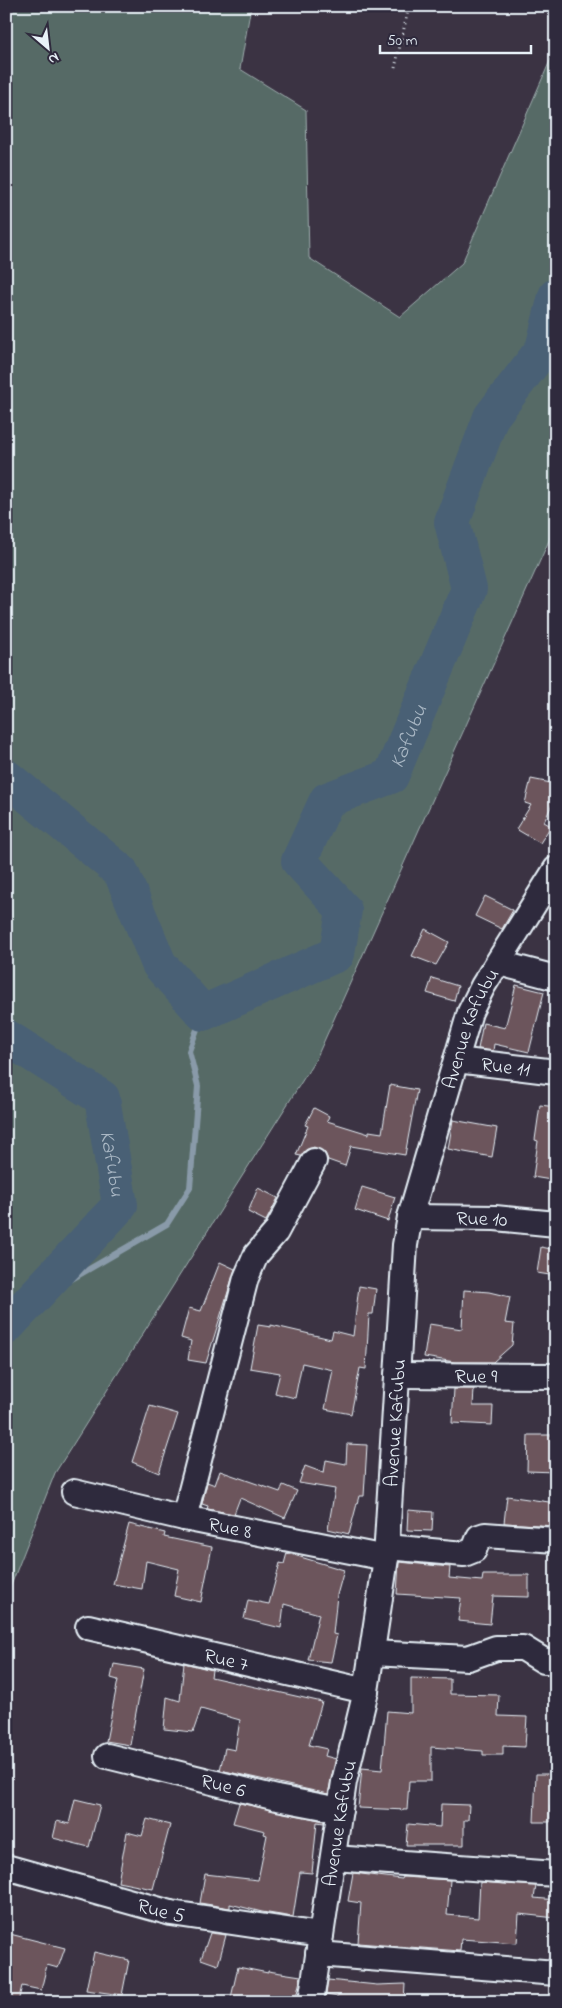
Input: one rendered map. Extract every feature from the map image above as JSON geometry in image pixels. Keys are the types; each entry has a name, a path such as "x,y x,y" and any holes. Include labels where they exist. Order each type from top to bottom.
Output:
{"street":[{"name":"Avenue Kafubu","path":"311,2002 344,1782 366,1691 386,1553 405,1245 410,1217 470,1012 483,986 499,963 548,900 556,869"},
{"path":"499,963 556,978"},
{"name":"Rue 11","path":"456,1060 556,1072"},
{"path":"184,1518 246,1278 256,1255 276,1232 314,1162"},
{"name":"Rue 10","path":"410,1217 495,1218 556,1224"},
{"name":"Rue 9","path":"397,1375 556,1376"},
{"name":"Rue 8","path":"74,1492 184,1518 386,1553 464,1554 474,1550 480,1538 484,1535 556,1540"},
{"name":"Rue 7","path":"88,1627 366,1691"},
{"path":"372,1653 468,1658 496,1648 523,1648 544,1661 556,1661"},
{"name":"Rue 6","path":"107,1756 277,1798 340,1810"},
{"path":"334,1858 556,1874"},
{"name":"Rue 5","path":"6,1867 171,1913 320,1944 556,1973"}],"path":[{"path":"395,68 408,6"}],"green space":[{"path":"6,6 251,6 240,69 306,110 309,258 400,317 462,263 556,47 556,525 316,1059 55,1473 6,1598"}],"building":[{"path":"531,779 556,784 556,796 544,822 551,826 540,843 516,829 531,805 525,803"},
{"path":"485,896 513,910 502,929 475,916"},
{"path":"425,929 449,942 436,965 412,956"},
{"path":"432,978 458,986 454,1001 427,993"},
{"path":"516,985 544,992 529,1052 494,1044 493,1051 478,1049 483,1023 505,1028"},
{"path":"390,1085 417,1090 405,1155 351,1146 345,1166 328,1160 325,1153 314,1147 306,1150 301,1156 296,1155 308,1126 305,1125 314,1108 329,1116 327,1121 369,1134 369,1131 382,1133"},
{"path":"540,1105 556,1107 556,1156 551,1180 533,1177 538,1141 535,1140"},
{"path":"453,1120 497,1128 492,1157 448,1149"},
{"path":"362,1187 395,1197 388,1221 355,1210"},
{"path":"258,1188 278,1198 266,1221 248,1212"},
{"path":"541,1247 556,1250 556,1276 537,1273"},
{"path":"220,1262 235,1269 206,1363 188,1360 191,1341 181,1338 189,1308 201,1311"},
{"path":"359,1286 376,1289 373,1314 369,1314 366,1369 360,1368 351,1414 325,1409 333,1370 302,1363 295,1398 275,1393 280,1373 250,1368 258,1325 271,1327 271,1325 331,1339 333,1331 353,1336"},
{"path":"464,1290 489,1292 510,1297 505,1323 514,1324 512,1345 493,1362 455,1362 424,1357 429,1324 462,1329"},
{"path":"454,1389 474,1389 473,1406 493,1406 492,1425 452,1423"},
{"path":"150,1406 178,1414 159,1473 132,1462"},
{"path":"528,1435 556,1435 556,1472 527,1471"},
{"path":"347,1444 367,1445 364,1496 359,1496 349,1534 328,1529 335,1489 299,1483 305,1466 324,1473 326,1460 346,1464"},
{"path":"220,1471 280,1492 283,1485 297,1491 285,1518 240,1498 234,1514 207,1509 208,1506 202,1504 207,1482 215,1485"},
{"path":"507,1496 556,1503 556,1526 504,1523"},
{"path":"408,1510 433,1512 432,1531 407,1530"},
{"path":"129,1524 165,1533 164,1537 212,1547 201,1602 174,1596 179,1569 146,1561 142,1589 113,1584"},
{"path":"287,1553 344,1570 337,1595 333,1634 337,1635 331,1662 308,1660 319,1614 284,1604 281,1628 244,1619 248,1600 269,1604 280,1563 284,1564"},
{"path":"399,1562 450,1567 449,1578 482,1581 483,1575 529,1575 529,1597 493,1596 490,1624 458,1621 461,1598 397,1594"},
{"path":"184,1663 212,1670 211,1677 322,1702 309,1745 327,1749 325,1756 336,1759 328,1794 220,1770 225,1748 235,1750 240,1720 201,1709 193,1732 164,1729 167,1697 180,1701"},
{"path":"114,1664 144,1669 130,1745 106,1741 118,1680 111,1678"},
{"path":"411,1678 450,1679 450,1694 499,1695 498,1716 527,1717 525,1747 503,1746 503,1755 483,1755 483,1751 431,1747 431,1781 409,1781 407,1810 358,1808 362,1768 382,1770 387,1711 411,1713"},
{"path":"536,1774 556,1774 556,1806 550,1806 550,1822 534,1822"},
{"path":"75,1799 100,1805 89,1847 53,1838 57,1821 69,1824"},
{"path":"239,1803 324,1821 324,1823 317,1822 312,1873 300,1872 293,1917 230,1904 230,1908 200,1903 205,1874 258,1880 267,1835 264,1834 265,1831 233,1823"},
{"path":"441,1804 469,1805 468,1820 464,1820 464,1845 406,1845 408,1824 440,1827"},
{"path":"147,1819 170,1825 153,1889 118,1882 127,1832 142,1836"},
{"path":"353,1873 402,1879 403,1877 450,1880 447,1915 478,1918 480,1882 536,1886 534,1898 556,1900 556,1918 519,1914 517,1943 461,1939 460,1951 358,1943 361,1903 348,1901"},
{"path":"6,1933 65,1948 58,1968 47,1965 41,1990 22,1986 18,2002 6,2002"},
{"path":"210,1933 226,1935 218,1965 201,1959"},
{"path":"94,1952 129,1960 122,1995 86,1990"},
{"path":"238,1967 268,1973 268,1971 301,1976 295,2002 252,1997 251,2002 230,2002"},
{"path":"328,1980 377,1985 405,1984 404,2002 337,2002 338,1997 326,1995"}],"waterway":[{"name":"Kafubu","path":"6,777 121,872 159,964 203,1013 337,954 344,910 299,861 327,800 391,776 469,589 452,522 491,417 543,349 556,296"},
{"path":"27,1305 167,1224 190,1188 198,1086 189,1051 203,1013"},
{"name":"Kafubu","path":"6,1037 102,1098 120,1205 6,1327"}]}
